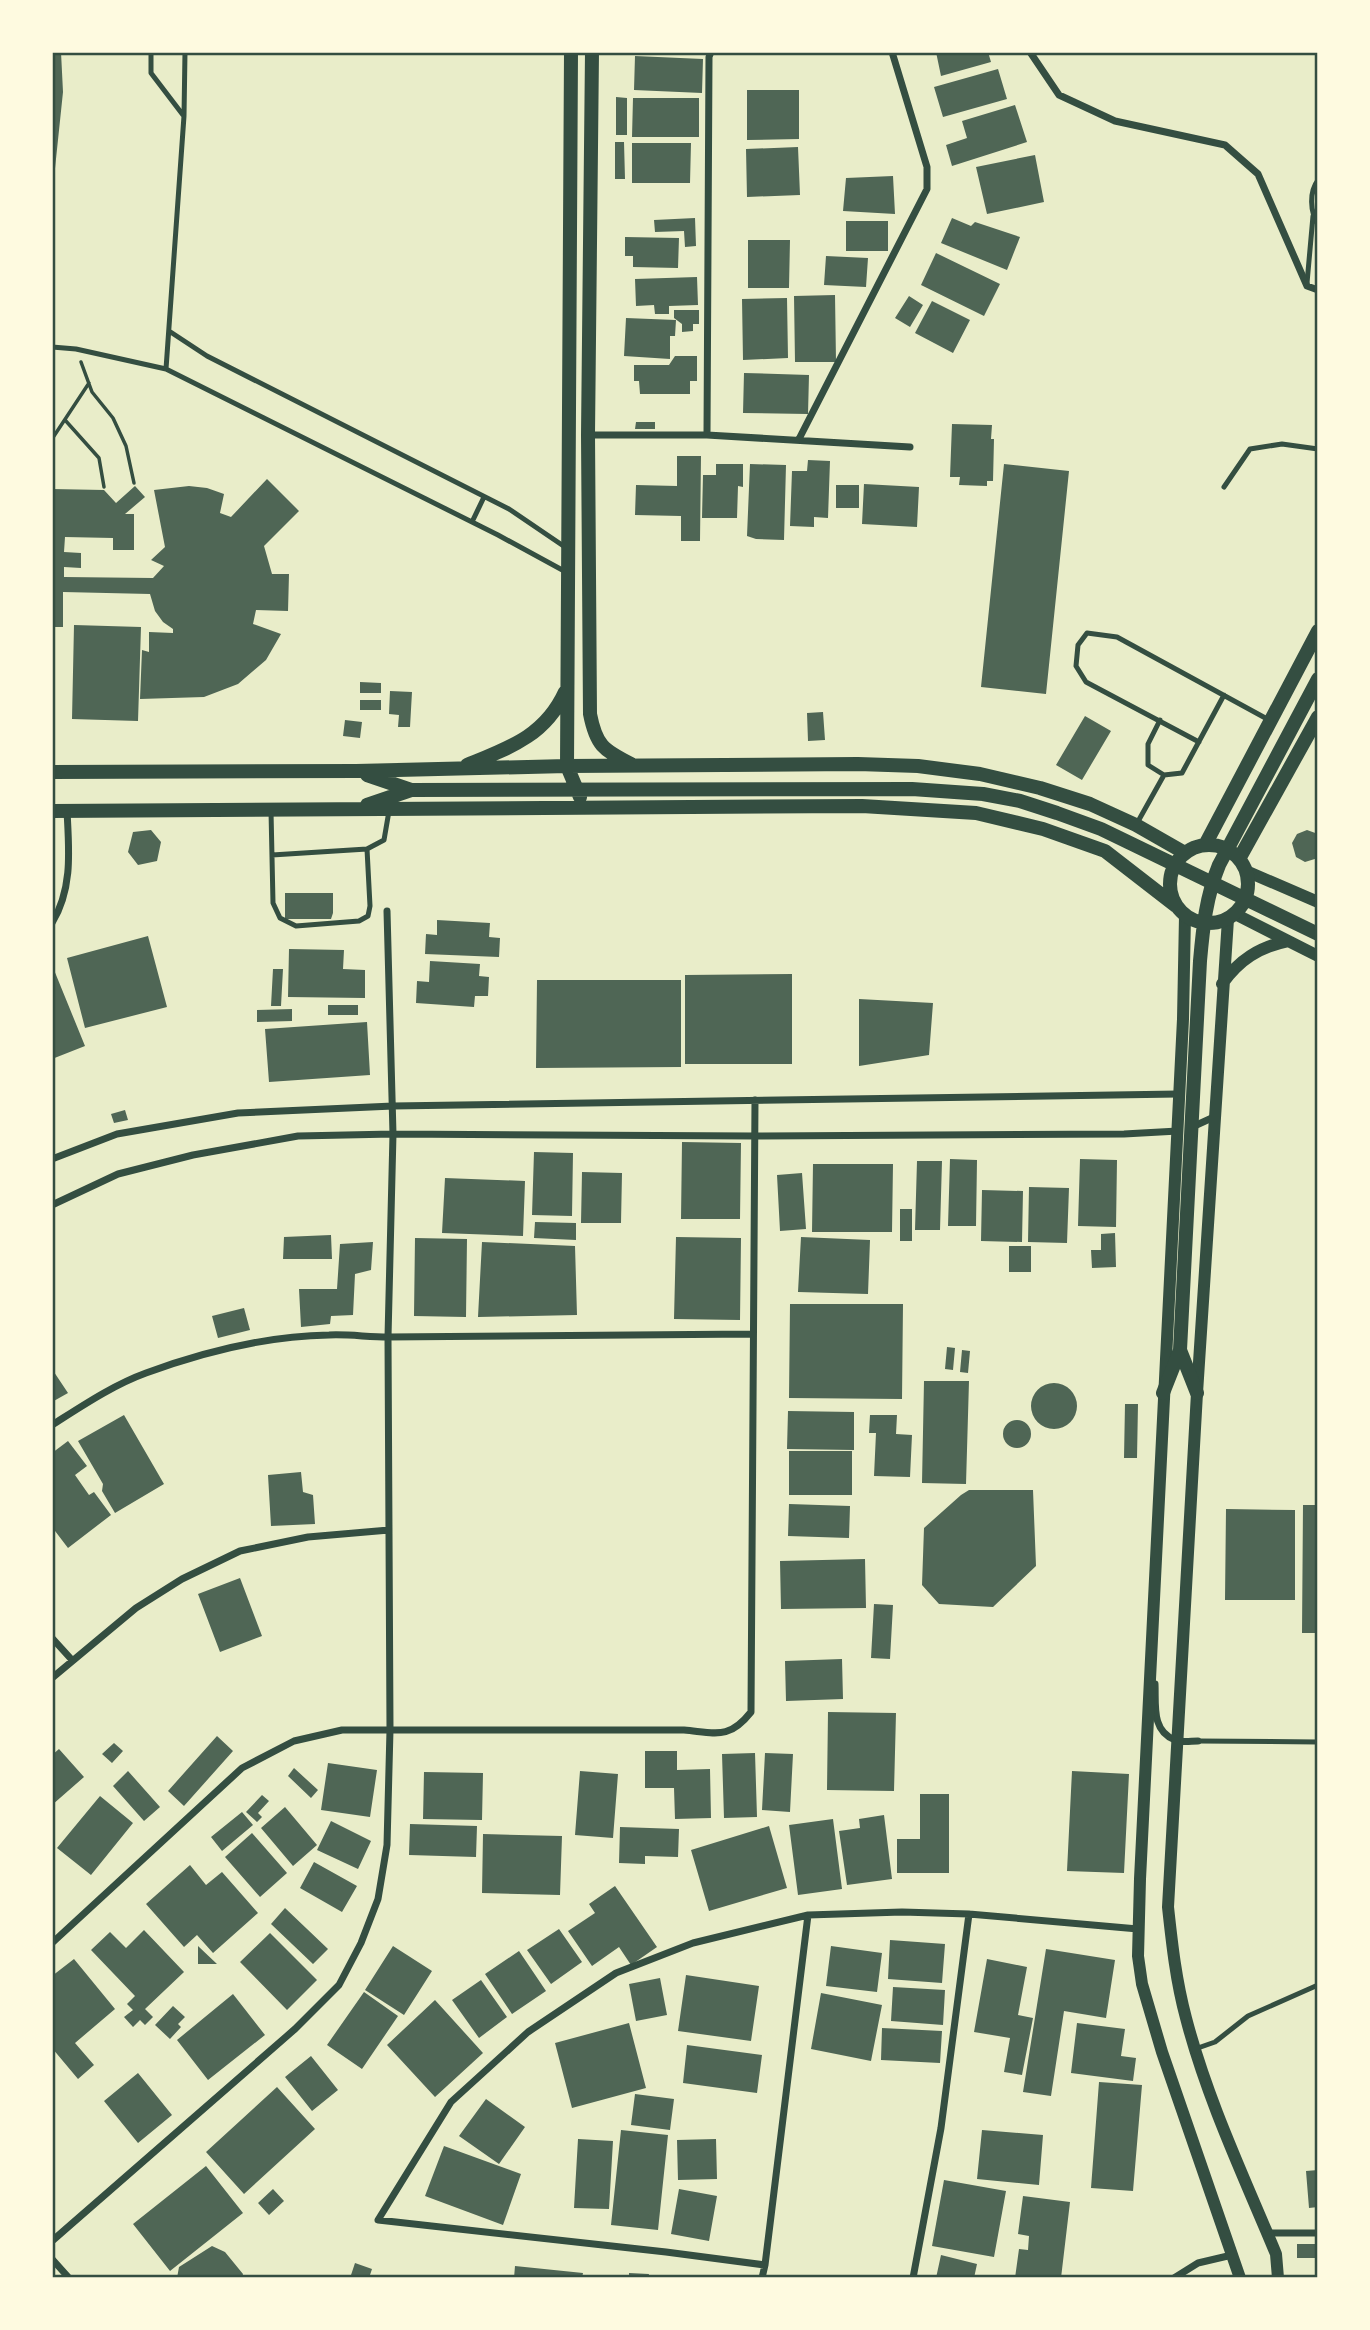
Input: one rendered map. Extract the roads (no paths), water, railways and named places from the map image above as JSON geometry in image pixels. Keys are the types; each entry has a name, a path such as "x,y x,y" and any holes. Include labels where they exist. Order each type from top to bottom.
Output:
{"main road":[{"path":"585,808 567,766 570,58 592,58 588,435 590,714 594,734 599,743 607,752 636,766"},
{"path":"569,257 590,257"},
{"path":"1205,845 1318,631"},
{"path":"1163,1393 1180,1350 1200,961 1209,890 1219,865 1318,679"},
{"path":"458,769 514,746 534,733 550,718 567,687"},
{"path":"1243,865 1318,717"},
{"path":"52,772 356,771 567,766 918,766 980,774 1040,788 1090,804 1136,825 1185,853"},
{"path":"356,771 411,790"},
{"path":"356,808 411,790 912,789 983,794 1020,801 1101,829 1318,934"},
{"path":"60,811 862,806 976,813 1043,828 1105,851 1181,911 1206,924 1231,917 1247,894 1248,882 1243,865 1230,850 1205,845 1185,853 1177,861 1169,884 1171,896 1181,911"},
{"path":"1180,1350 1197,1393"}],"street":[{"path":"707,435 711,52"},
{"path":"799,439 927,189 927,167 892,52"},
{"path":"1030,52 1059,94 1115,121 1225,145 1258,174 1307,286 1318,290"},
{"path":"588,435 707,435 910,447"},
{"path":"52,923 62,906 68,880 60,811"},
{"path":"1243,865 1318,902"},
{"path":"52,2241 295,2029 339,1985 361,1944 378,1899 387,1846 390,1730 388,1337 393,1106 387,911"},
{"path":"1181,911 1183,1019 1152,1620 1138,1956 1142,1984 1162,2052 1240,2277"},
{"path":"1279,2277 1276,2254 1195,2049 1174,1965 1168,1907 1175,1741 1222,984 1231,917 1318,956"},
{"path":"1222,984 1231,972 1251,955 1262,948 1288,941"},
{"path":"52,1159 117,1134 238,1113 393,1106 1178,1094"},
{"path":"52,1943 242,1768 294,1741 342,1730 684,1730 719,1734 739,1727 751,1712 755,1100"},
{"path":"52,1205 118,1174 193,1155 298,1136 1112,1134 1176,1131 1195,1127 1214,1117"},
{"path":"52,1425 87,1402 144,1373 262,1342 328,1335 388,1337 753,1334"},
{"path":"52,1678 136,1608 182,1579 240,1550 308,1537 389,1530"},
{"path":"1152,1620 1156,1715 1160,1730 1175,1741 1198,1741"},
{"path":"52,1638 72,1660"},
{"path":"765,2265 378,2220 451,2102 528,2032 616,1973 693,1943 808,1915 929,1911 1138,1929"},
{"path":"912,2277 940,2128 969,1914"},
{"path":"762,2277 808,1915"},
{"path":"1268,2233 1318,2233"},
{"path":"1174,2277 1198,2263 1232,2255"},
{"path":"52,2259 69,2277"}],"lane":[{"path":"150,52 151,73 184,116"},
{"path":"166,369 184,116 185,52"},
{"path":"1307,286 1313,216 1312,193 1318,180"},
{"path":"1313,216 1318,224"},
{"path":"169,331 207,356 509,509 568,549"},
{"path":"52,347 76,349 166,369 567,572"},
{"path":"1224,487 1250,449 1282,444 1318,449"},
{"path":"472,522 484,497"},
{"path":"1199,742 1087,682 1076,666 1079,645 1087,633 1117,637 1269,720"},
{"path":"1160,720 1148,744 1148,765 1164,775 1182,773 1224,695"},
{"path":"1136,825 1164,775"},
{"path":"272,855 367,849 384,840 389,809"},
{"path":"271,811 273,903 280,918 296,926 359,921 368,916 370,906 367,849"},
{"path":"1198,1741 1318,1742"},
{"path":"1195,2049 1215,2042 1248,2016 1318,1985"}]}
